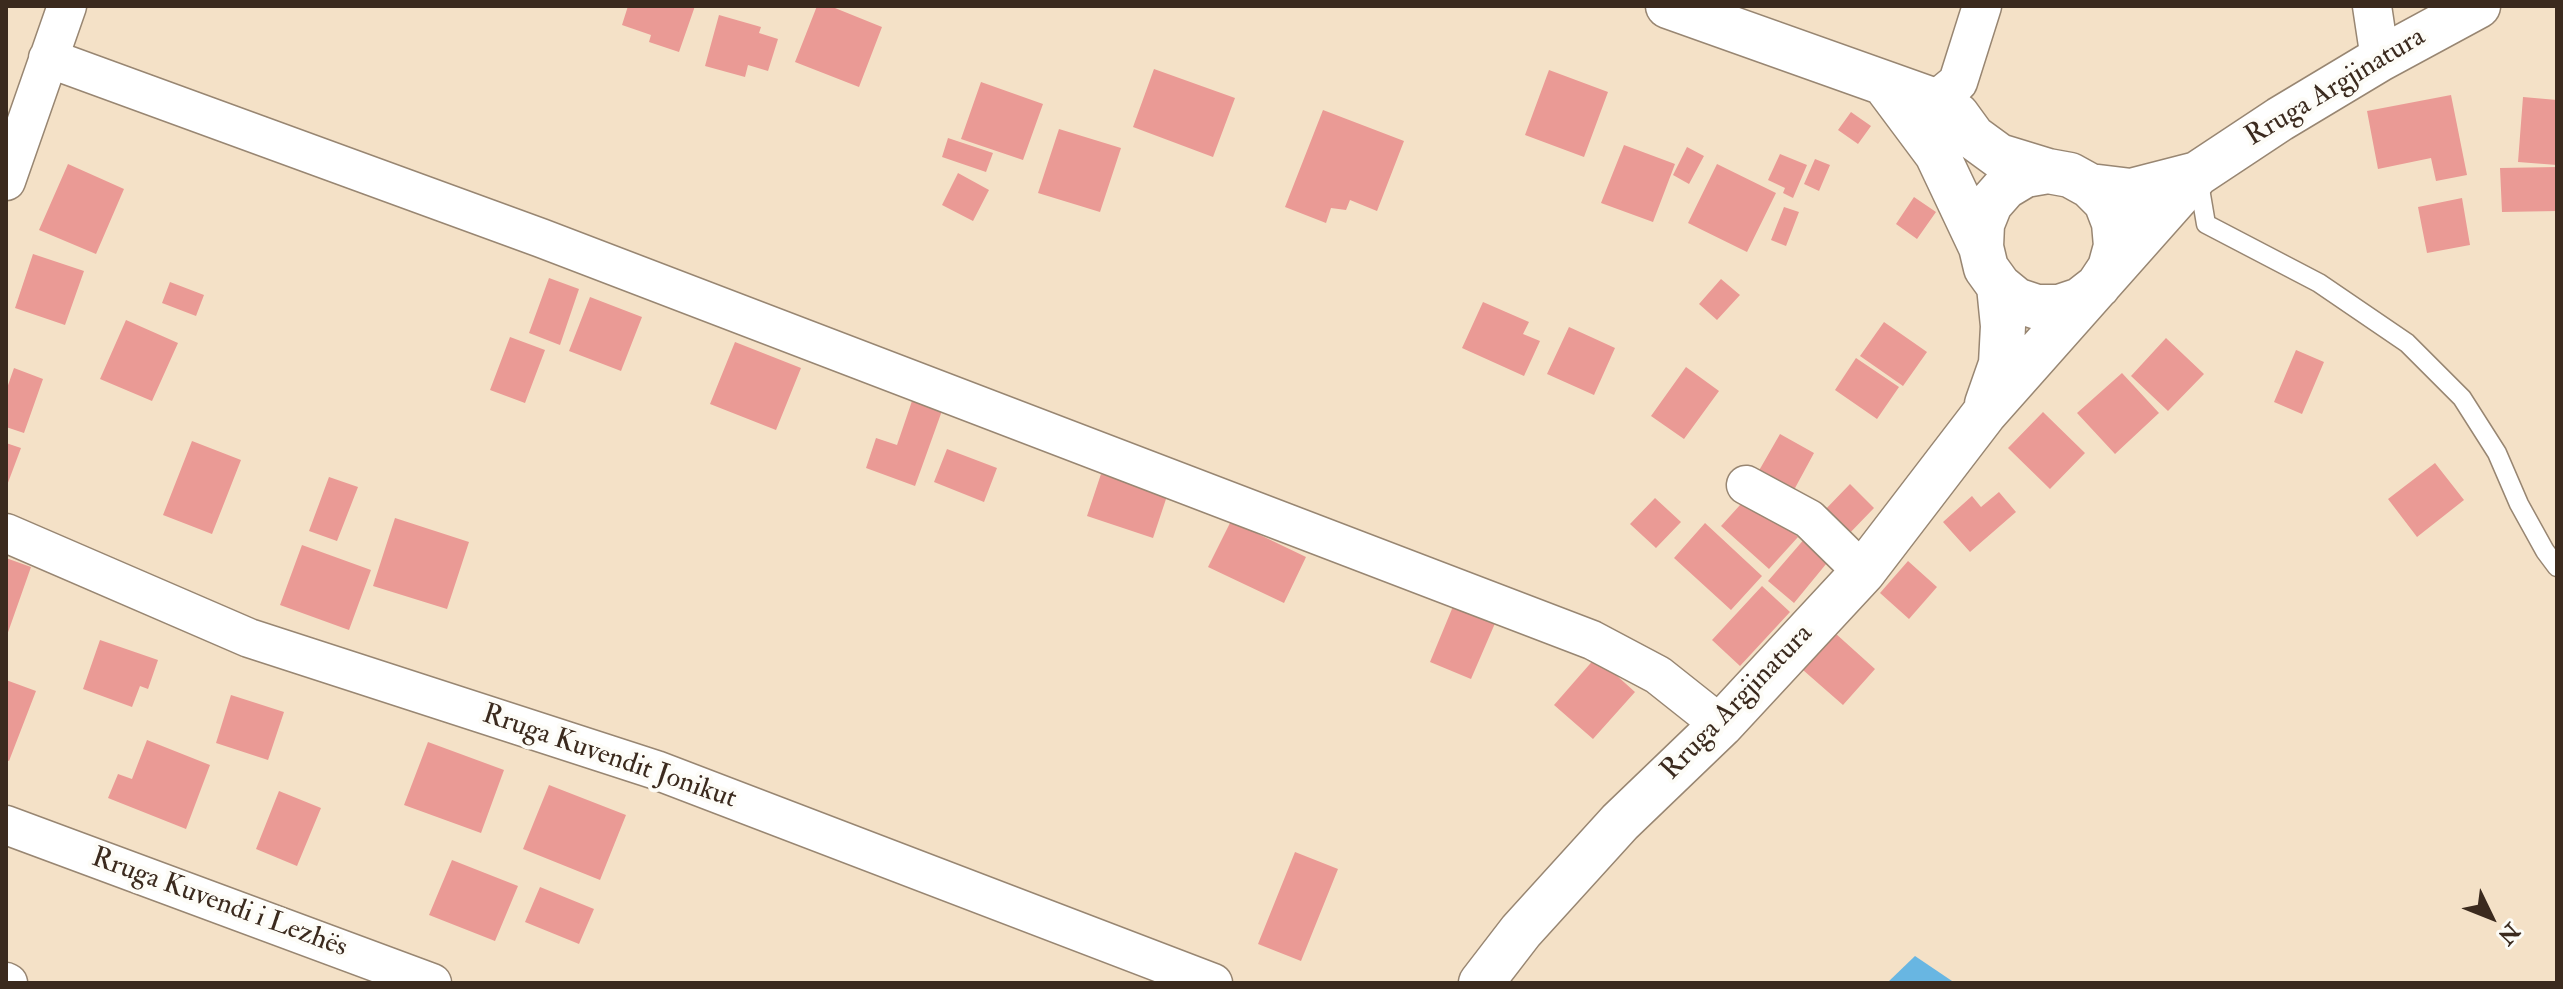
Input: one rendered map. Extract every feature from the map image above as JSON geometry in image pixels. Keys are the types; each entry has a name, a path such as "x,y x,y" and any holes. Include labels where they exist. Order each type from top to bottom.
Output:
{"street":[{"path":"6,181 67,6"},
{"path":"1668,6 1935,101 1957,115 1973,137 1999,156 2070,175 2090,186 2106,202 2114,223 2116,246 2110,268 2098,286 2080,300 2059,307 2037,307 2016,300 1999,286 1986,268 1981,247 1937,154 1884,83"},
{"path":"1935,101 1958,82 1982,6"},
{"path":"2372,6 2380,59"},
{"name":"Rruga Argjinatura","path":"2197,174 2280,119 2380,59 2478,6"},
{"path":"48,58 541,238 1592,640 1658,675 1721,725"},
{"path":"1981,247 1982,224 1990,204 2005,187 2025,175 2048,171"},
{"path":"2090,186 2131,191 2197,174"},
{"path":"1984,414 2197,174"},
{"path":"1984,414 2001,364 2003,326 1999,286"},
{"name":"Rruga Argjinatura","path":"1481,983 1521,931 1620,822 1721,725 1863,572 1984,414"},
{"path":"1746,485 1809,519 1863,572"},
{"name":"Rruga Kuvendit Jonikut","path":"6,533 249,638 656,770 1213,983"},
{"name":"Rruga Kuvendi i Lezhës","path":"6,825 432,983"}],"lane":[{"path":"2197,174 2206,224 2319,283 2407,343 2462,398 2497,453 2519,504 2557,567"}],"water":[{"path":"1915,956 1955,983 1887,983"}],"building":[{"path":"628,6 695,6 679,52 649,42 651,35 622,25"},
{"path":"817,6 830,6 882,27 859,87 795,62"},
{"path":"719,15 761,27 759,33 778,39 768,71 748,65 745,77 705,66"},
{"path":"1154,69 1235,98 1213,157 1133,127"},
{"path":"1549,70 1608,92 1584,157 1525,135"},
{"path":"981,82 1043,104 1023,160 961,139"},
{"path":"2451,95 2467,175 2436,181 2431,158 2378,169 2367,111"},
{"path":"2523,97 2557,100 2557,165 2518,162"},
{"path":"1323,110 1404,141 1377,211 1350,200 1346,210 1331,208 1326,223 1285,207"},
{"path":"1851,112 1871,126 1858,144 1838,130"},
{"path":"1059,129 1121,148 1100,212 1038,193"},
{"path":"948,138 993,153 986,172 942,157"},
{"path":"1624,145 1675,164 1653,222 1601,203"},
{"path":"1687,147 1704,156 1689,184 1673,175"},
{"path":"1780,154 1807,165 1793,198 1783,193 1785,188 1768,180"},
{"path":"1815,159 1830,165 1819,191 1804,184"},
{"path":"68,164 124,189 96,254 39,230"},
{"path":"1717,164 1776,193 1747,252 1688,223"},
{"path":"2557,167 2557,211 2502,212 2500,168"},
{"path":"958,173 989,190 973,221 942,205"},
{"path":"1914,197 1936,212 1917,239 1896,224"},
{"path":"2462,198 2470,245 2427,253 2418,207"},
{"path":"1784,207 1799,212 1786,246 1771,240"},
{"path":"33,254 84,271 65,325 15,308"},
{"path":"549,278 579,289 560,345 529,333"},
{"path":"1721,279 1740,295 1717,320 1699,304"},
{"path":"170,282 204,295 196,316 162,303"},
{"path":"590,297 642,317 621,371 569,351"},
{"path":"1483,302 1529,322 1523,334 1540,341 1524,376 1462,348"},
{"path":"126,320 178,343 152,401 100,379"},
{"path":"1884,322 1927,352 1903,386 1860,356"},
{"path":"1569,327 1615,348 1594,395 1547,374"},
{"path":"510,337 545,350 525,403 490,390"},
{"path":"2166,338 2204,374 2168,411 2131,376"},
{"path":"735,342 801,368 776,430 710,404"},
{"path":"2296,350 2324,362 2302,414 2274,402"},
{"path":"1856,358 1899,387 1877,419 1835,390"},
{"path":"1686,367 1719,391 1684,439 1651,416"},
{"path":"14,368 43,379 24,433 6,427 6,391"},
{"path":"2122,373 2159,413 2115,454 2077,413"},
{"path":"913,398 943,408 915,486 866,468 876,438 897,445"},
{"path":"2043,412 2085,453 2050,489 2008,448"},
{"path":"1780,434 1814,453 1788,501 1753,481"},
{"path":"192,441 241,460 212,534 163,515"},
{"path":"6,443 21,448 6,488"},
{"path":"947,449 997,468 984,502 934,482"},
{"path":"2435,463 2464,500 2417,537 2388,499"},
{"path":"1101,474 1167,496 1153,538 1087,516"},
{"path":"329,477 358,487 337,541 309,531"},
{"path":"1850,484 1874,508 1845,538 1821,514"},
{"path":"1999,492 2016,512 1970,552 1943,522 1972,496 1981,507"},
{"path":"1750,494 1798,537 1769,569 1721,526"},
{"path":"1655,498 1681,522 1656,548 1630,524"},
{"path":"395,518 469,542 447,609 373,586"},
{"path":"1231,521 1306,557 1284,603 1208,567"},
{"path":"1705,523 1762,576 1731,610 1674,558"},
{"path":"1806,537 1831,558 1794,603 1768,581"},
{"path":"302,545 371,570 349,630 280,605"},
{"path":"6,558 31,567 6,638"},
{"path":"1908,561 1937,587 1909,619 1880,593"},
{"path":"1762,586 1790,612 1740,666 1712,640"},
{"path":"1454,604 1496,621 1471,679 1430,662"},
{"path":"1835,633 1875,669 1843,705 1803,670"},
{"path":"100,640 158,660 148,689 140,686 132,707 83,689"},
{"path":"1596,657 1635,692 1593,739 1554,705"},
{"path":"6,680 36,691 9,761 6,760"},
{"path":"231,695 284,712 268,760 216,743"},
{"path":"147,740 210,765 186,829 108,798 118,774 132,779"},
{"path":"428,742 504,770 481,833 404,805"},
{"path":"549,785 626,815 600,880 523,849"},
{"path":"279,791 321,808 297,866 256,849"},
{"path":"1295,852 1338,869 1301,961 1258,944"},
{"path":"452,860 518,886 495,941 429,915"},
{"path":"540,887 594,909 579,944 525,922"}]}
